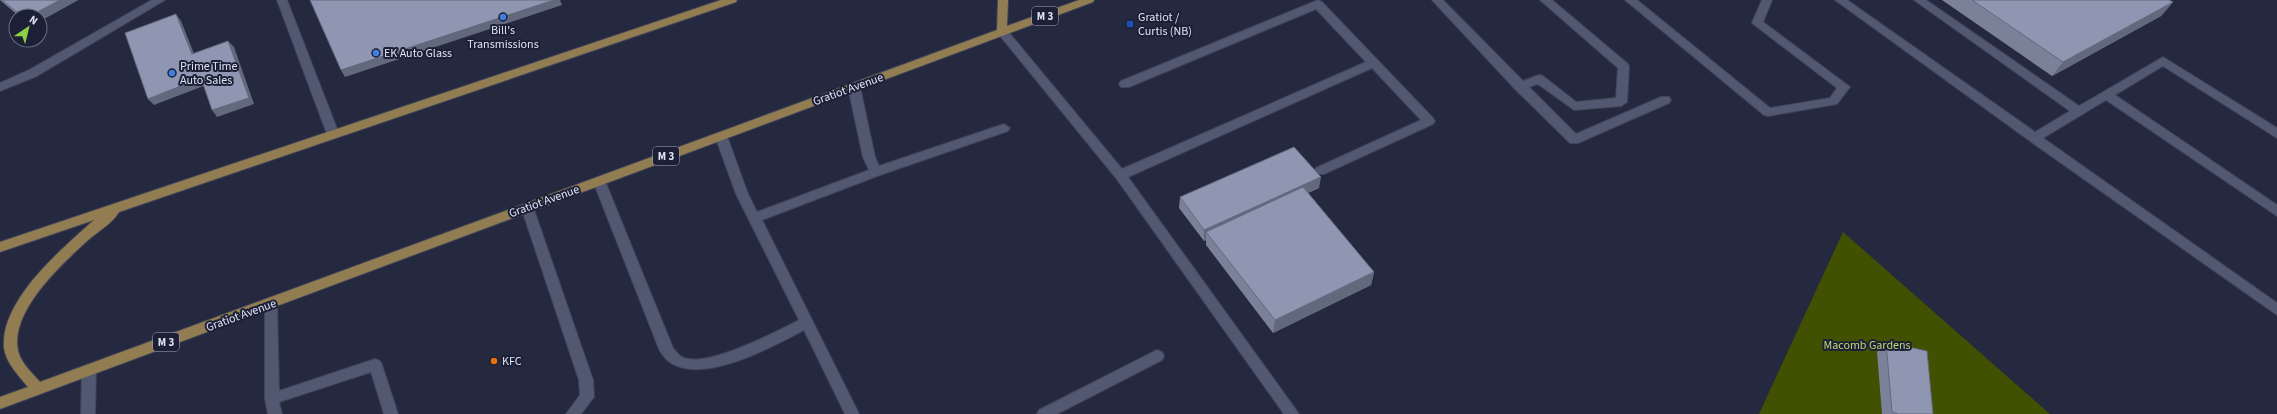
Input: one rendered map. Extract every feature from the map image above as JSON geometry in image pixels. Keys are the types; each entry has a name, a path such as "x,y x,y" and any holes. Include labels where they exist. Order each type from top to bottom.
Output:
{"main road":[{"path":"0,247 732,0"},
{"path":"1002,32 1003,0"},
{"name":"Gratiot Avenue","path":"0,403 271,304 527,207 1088,0"},
{"path":"38,389 20,368 11,348 13,326 38,282 63,255 118,207"}],"street":[{"path":"0,87 33,73 160,0"},
{"path":"282,0 333,134"},
{"path":"1437,0 1519,86 1574,140 1665,100"},
{"path":"1519,86 1539,79 1574,106 1621,102 1624,68 1545,0"},
{"path":"1630,0 1768,112 1833,100 1844,87 1757,23 1767,0"},
{"path":"1840,0 2277,310"},
{"path":"1919,0 2079,112"},
{"path":"1125,84 1318,4 1429,121 1320,171"},
{"path":"1002,32 1120,175 1292,414"},
{"path":"2034,138 2163,61 2277,134"},
{"path":"1120,175 1373,63"},
{"path":"854,87 869,157 876,172"},
{"path":"2107,95 2277,211"},
{"path":"755,218 876,172 1004,128"},
{"path":"721,136 742,194 852,414"},
{"path":"599,181 666,349 674,360 685,364 701,364 729,357 782,335 807,322"},
{"path":"527,207 586,380 587,397 573,414"},
{"path":"271,304 272,399 275,414"},
{"path":"1044,414 1157,356"},
{"path":"272,399 375,365 391,414"},
{"path":"88,414 89,370"}],"green space":[{"name":"Macomb Gardens","path":"1843,232 2050,414 1759,414"}],"building":[{"path":"2,0 60,0 45,8 12,8"},
{"name":"EK Auto Glass","path":"310,0 554,0 341,70"},
{"path":"1972,0 2169,0 2173,2 2063,62"},
{"path":"176,14 192,54 228,41 249,98 212,110 201,78 148,99 125,33"},
{"path":"1294,147 1321,177 1204,230 1180,197"},
{"path":"1303,187 1374,272 1275,320 1206,232"},
{"path":"1886,342 1927,351 1933,414 1898,414 1892,412"}],"place":[{"name":"Bill's Transmissions","path":"503,17"},
{"name":"Gratiot / Curtis (NB)","path":"1130,24"},
{"name":"EK Auto Glass","path":"376,53"},
{"name":"Prime Time Auto Sales","path":"172,73"},
{"name":"KFC","path":"494,361"}]}
